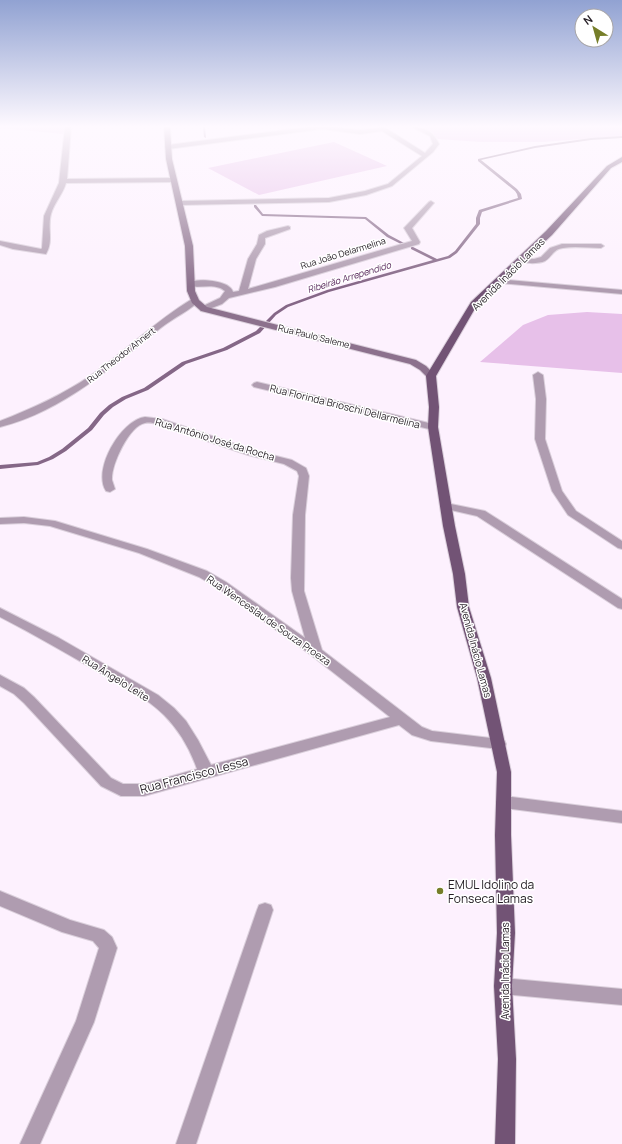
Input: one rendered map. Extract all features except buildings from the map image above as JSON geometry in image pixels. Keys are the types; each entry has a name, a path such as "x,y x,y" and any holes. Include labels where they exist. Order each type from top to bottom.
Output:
{"main road":[{"path":"173,180 180,203 189,246 191,291 195,301"},
{"name":"Avenida Inácio Lamas","path":"505,1144 507,1060 503,986 506,933 503,835 504,772 484,678 463,607 459,574 432,427 434,408 431,376 474,304 549,233 597,180"},
{"name":"Rua Paulo Saleme","path":"195,301 204,309 413,362 423,368 431,376"}],"street":[{"path":"0,243 13,247 43,252 47,244 47,215 61,188 62,181 130,180"},
{"path":"180,203 322,200 366,193 390,185 395,180"},
{"name":"Rua João Delarmelina","path":"204,309 228,296 416,242 408,228 431,203"},
{"path":"243,292 252,259 261,244 262,238 270,233 288,228"},
{"path":"499,281 622,292"},
{"path":"191,284 226,287 230,292 228,296"},
{"name":"Rua Theodor Ahnert","path":"3,424 62,397 91,379 169,316 195,301"},
{"path":"538,375 541,399 540,438 558,492 572,513 622,546"},
{"name":"Rua Florinda Brioschi Dellarmelina","path":"257,385 432,427"},
{"name":"Rua Antônio José da Rocha","path":"110,489 107,482 108,474 116,448 123,437 137,422 144,420 159,421 252,453 298,466 304,476 297,545 298,591 316,652"},
{"path":"446,506 481,514 622,605"},
{"name":"Rua Wenceslau de Souza Proeza","path":"0,521 24,520 51,523 142,551 192,569 222,585 316,652 417,731 431,736 499,744"},
{"name":"Rua Ângelo Leite","path":"0,612 84,658 147,696 163,708 176,719 193,742 206,772"},
{"name":"Rua Francisco Lessa","path":"0,680 19,691 29,700 106,782 121,790 144,790 169,784 206,772 402,719"},
{"path":"504,802 622,817"},
{"path":"0,898 68,927 98,935 106,942 108,948 85,1022 30,1144"},
{"path":"186,1144 265,910"},
{"path":"503,986 622,997"}],"lane":[{"path":"521,260 534,261 543,259 552,249 562,246 601,246"}],"shaded area":[{"path":"231,180 324,180 259,195"},
{"path":"587,312 622,314 622,373 480,362 523,325 548,315"}],"waterway":[{"name":"Ribeirão Arrependido","path":"436,261 449,257 456,252 478,224 480,211 520,199 516,190 504,180"},
{"path":"255,206 262,215 366,218 388,236 402,243"},
{"path":"412,248 436,261"},
{"name":"Ribeirão Arrependido","path":"0,467 38,463 51,458 64,450 90,429 102,414 111,406 124,398 146,389 184,363 225,349 258,332 275,314 287,306 328,291 436,261"}],"place":[{"name":"EMUL Idolino da Fonseca Lamas","path":"440,891"}]}
